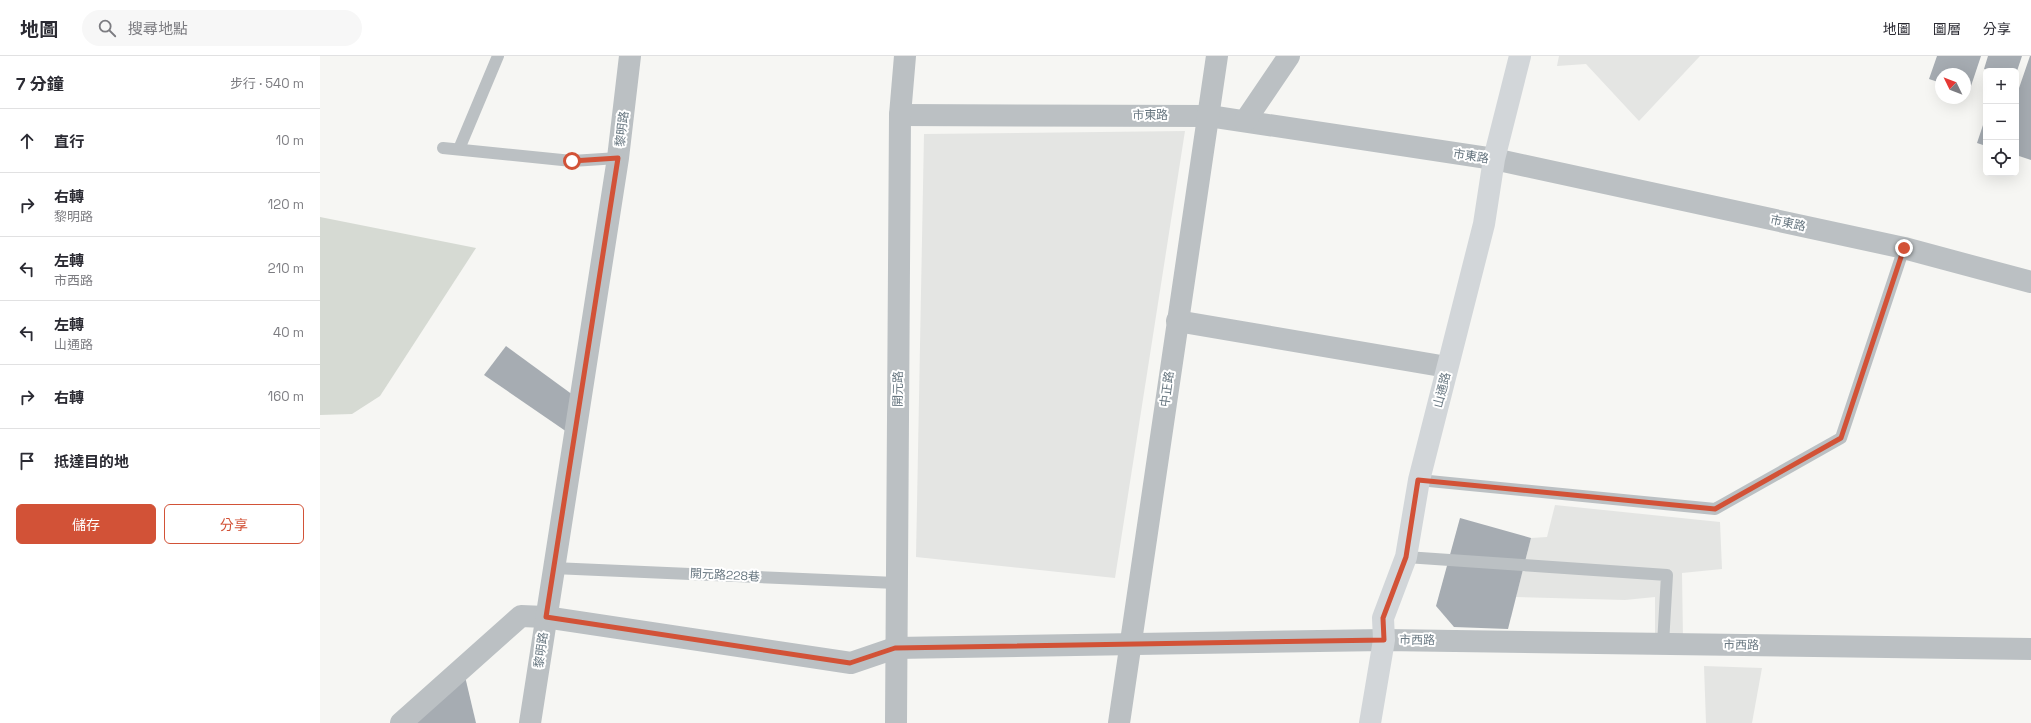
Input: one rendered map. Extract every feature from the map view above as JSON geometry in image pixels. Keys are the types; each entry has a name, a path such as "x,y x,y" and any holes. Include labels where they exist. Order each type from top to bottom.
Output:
{"main road":[{"name":"山通路","path":"1370,723 1384,640 1383,618 1406,557 1418,480 1484,224 1494,159 1520,56"}],"street":[{"name":"黎明路","path":"530,723 618,158 630,56"},
{"name":"開元路","path":"896,723 895,648 900,115 906,56"},
{"name":"中正路","path":"1119,723 1217,56"},
{"path":"1245,121 1288,56"},
{"name":"市東路","path":"900,115 1209,116 1245,121 1494,159 1904,248 2031,282"},
{"path":"1177,321 1448,367"},
{"name":"市西路","path":"401,723 521,616 546,617 850,663 895,648 1384,640 2031,648"}],"lane":[{"path":"459,149 498,56"},
{"path":"443,148 572,161 618,158"},
{"path":"1418,480 1715,509 1841,438 1904,248"},
{"path":"1406,557 1667,575 1663,644"},
{"name":"開元路228巷","path":"554,568 896,583"}],"shaded area":[{"path":"1559,56 1700,56 1639,121 1586,64 1557,66"},
{"path":"1185,131 1115,578 916,557 924,134"},
{"path":"320,217 476,248 380,396 352,414 320,415"},
{"path":"1555,505 1720,522 1722,569 1682,573 1683,640 1655,636 1655,597 1625,600 1516,597 1531,538 1547,537"},
{"path":"1704,666 1762,668 1752,723 1706,723"}],"building":[{"path":"1937,56 1981,56 1971,86 1971,68 1935,68 1935,81 1929,79"},
{"path":"1988,56 2022,56 2018,68 1984,68"},
{"path":"2031,56 2031,160 2019,156 2019,88"},
{"path":"1983,125 1983,145 1977,143"},
{"path":"506,346 573,395 567,432 484,375"},
{"path":"1460,518 1531,538 1508,629 1454,627 1436,606"},
{"path":"463,668 476,723 401,723"}],"route":[{"path":"572,161 618,158 546,617 850,663 895,648 1384,640 1383,618 1406,557 1418,480 1715,509 1841,438 1904,248"}]}
